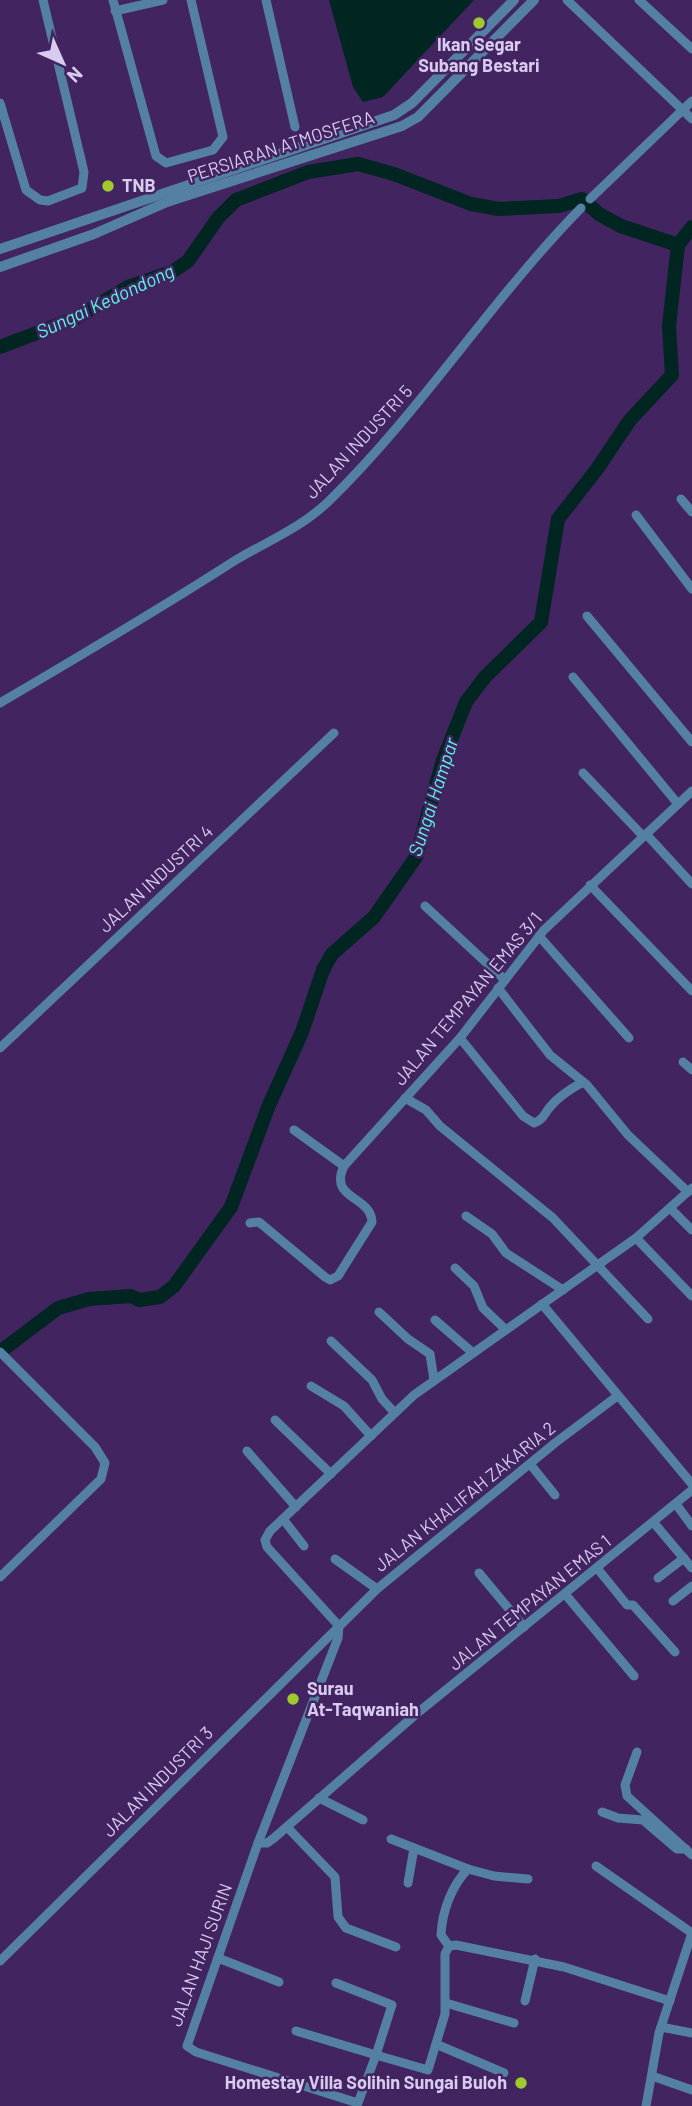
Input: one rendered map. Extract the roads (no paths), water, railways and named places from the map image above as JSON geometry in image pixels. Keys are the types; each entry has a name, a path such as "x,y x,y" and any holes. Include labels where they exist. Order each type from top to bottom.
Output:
{"street":[{"path":"0,103 26,190 40,200 48,201 82,188 84,172 43,0"},
{"path":"113,0 156,156 161,162 175,162 212,150 223,137 191,0"},
{"path":"115,11 163,0"},
{"path":"266,0 295,127"},
{"name":"PERSIARAN ATMOSFERA","path":"0,249 394,115 412,103 514,0"},
{"name":"PERSIARAN ATMOSFERA","path":"0,267 94,234 167,202 402,126 418,117 534,0"},
{"path":"567,0 692,120"},
{"path":"639,0 692,49"},
{"path":"590,199 692,101"},
{"name":"JALAN INDUSTRI 5","path":"0,703 193,590 233,562 293,531 328,502 405,418 464,349 509,288 581,208"},
{"path":"681,499 692,512"},
{"path":"636,515 692,589"},
{"path":"587,616 692,742"},
{"path":"573,677 678,804"},
{"name":"JALAN INDUSTRI 4","path":"0,1048 334,733"},
{"path":"583,773 692,884"},
{"name":"JALAN TEMPAYAN EMAS 3/1","path":"344,1167 460,1038 539,936 590,885 692,792"},
{"path":"590,885 692,990"},
{"path":"425,906 505,980"},
{"path":"539,936 629,1038"},
{"path":"339,1626 267,1547 267,1535 394,1412 433,1380 636,1238 690,1190 628,1135 583,1082 550,1055 498,988"},
{"path":"460,1038 523,1116 534,1123 546,1115 552,1105 572,1087 583,1082"},
{"path":"683,1062 692,1070"},
{"path":"405,1098 426,1110 440,1126 553,1218 648,1319"},
{"path":"250,1223 258,1223 325,1277 335,1279 372,1222 367,1209 341,1186 339,1180 344,1167 294,1130"},
{"path":"670,1208 692,1230"},
{"path":"466,1216 492,1234 506,1252 563,1290"},
{"path":"636,1238 692,1296"},
{"path":"454,1268 474,1286 483,1308 506,1330"},
{"path":"542,1304 616,1397 692,1485"},
{"path":"379,1312 408,1339 430,1354 433,1380"},
{"path":"435,1320 473,1353"},
{"path":"331,1341 372,1380 394,1412"},
{"path":"0,1352 102,1454 105,1471 0,1577"},
{"path":"311,1386 344,1406 370,1436"},
{"name":"JALAN KHALIFAH ZAKARIA 2","path":"339,1626 377,1589 616,1397"},
{"path":"275,1420 331,1474"},
{"path":"247,1451 296,1507"},
{"path":"530,1464 555,1495"},
{"name":"JALAN TEMPAYAN EMAS 1","path":"258,1843 269,1842 415,1715 692,1490"},
{"path":"676,1504 692,1526"},
{"path":"283,1519 304,1546"},
{"path":"654,1523 692,1568"},
{"path":"658,1578 684,1558"},
{"path":"335,1559 377,1589"},
{"path":"597,1568 627,1605 633,1605 676,1652"},
{"path":"479,1573 524,1627"},
{"path":"673,1601 692,1586"},
{"path":"565,1594 634,1676"},
{"name":"JALAN HAJI SURIN","path":"339,1626 338,1637 310,1714 258,1843 186,2041 191,2050 355,2104 361,2099 376,2055"},
{"name":"JALAN INDUSTRI 3","path":"0,1961 339,1626"},
{"path":"637,1752 625,1785 627,1796 689,1852"},
{"path":"319,1798 363,1820"},
{"path":"602,1812 618,1818 643,1820 677,1849 689,1852"},
{"path":"287,1827 332,1872 340,1923 346,1928 396,1947"},
{"path":"391,1839 468,1869 494,1876 528,1879"},
{"path":"408,1883 414,1848"},
{"path":"596,1866 692,1933 661,2027 646,2106"},
{"path":"449,1947 441,1935 443,1922 452,1892 468,1869"},
{"path":"449,1947 464,1945 535,1959 670,2001"},
{"path":"296,2031 428,2070 438,2045 446,2003 444,1962 449,1947"},
{"path":"218,1958 279,1982"},
{"path":"525,2001 535,1959"},
{"path":"336,1983 393,2005 376,2055"},
{"path":"446,2003 514,2023"},
{"path":"661,2027 692,2033"},
{"path":"438,2045 505,2073"},
{"path":"652,2076 692,2090"}],"waterway":[{"name":"Sungai Kedondong","path":"0,347 76,318 128,287 172,272 188,261 218,218 236,200 308,172 358,164 394,174 471,204 499,209 559,206 582,199 599,214 621,226 678,245 692,227"},
{"name":"Sungai Hampar","path":"0,1352 58,1308 89,1299 131,1296 139,1300 160,1297 174,1286 231,1207 269,1105 302,1032 323,970 332,954 374,917 416,857 443,760 466,702 485,677 541,622 558,519 597,469 630,420 672,375 669,326 678,245"}],"place":[{"name":"Ikan Segar Subang Bestari","path":"479,23"},
{"name":"TNB","path":"108,186"},
{"name":"Surau At-Taqwaniah","path":"293,1699"},
{"name":"Homestay Villa Solihin Sungai Buloh","path":"521,2083"}]}
